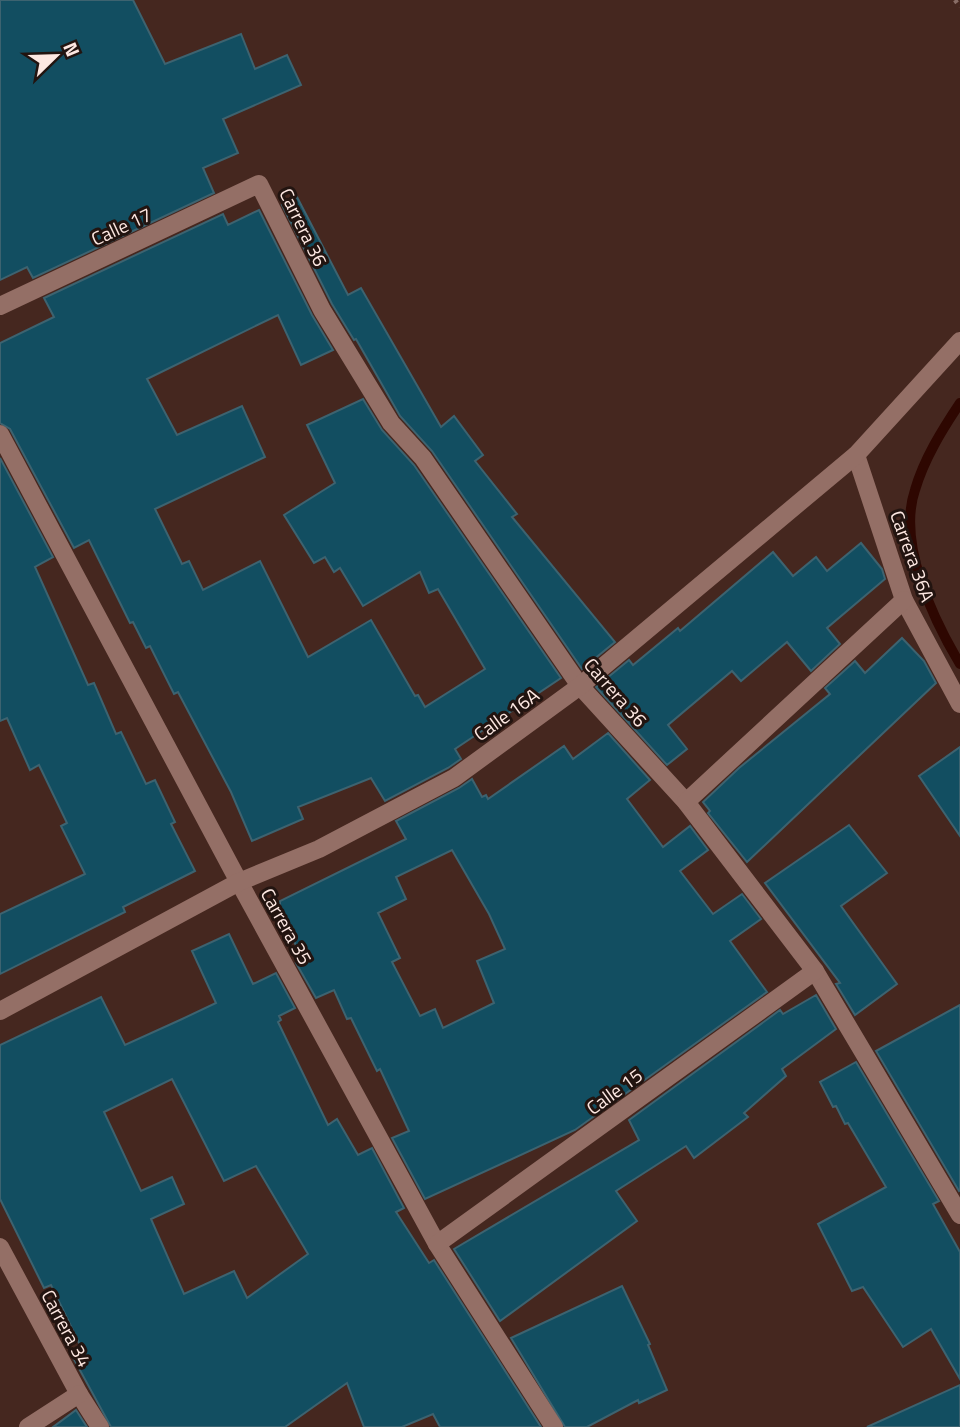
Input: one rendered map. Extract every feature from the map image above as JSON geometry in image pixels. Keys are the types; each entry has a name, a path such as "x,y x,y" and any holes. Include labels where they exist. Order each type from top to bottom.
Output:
{"street":[{"name":"Calle 17","path":"0,306 259,184"},
{"name":"Carrera 36","path":"259,184 321,310 391,423 423,458 580,686 686,802 816,971 960,1216"},
{"name":"Calle 16A","path":"0,1011 239,882 319,849 454,778 580,686 856,455 960,341"},
{"name":"Carrera 35","path":"0,435 239,882 437,1244 554,1427"},
{"name":"Carrera 36A","path":"856,455 904,600 960,705"},
{"path":"686,802 904,600"},
{"name":"Calle 15","path":"437,1244 816,971"},
{"name":"Carrera 34","path":"0,1247 79,1394 100,1427"},
{"path":"28,1427 79,1394"}],"path":[{"path":"955,0 960,7"}],"building":[{"path":"0,0 133,0 165,64 241,34 255,69 287,55 301,85 223,119 238,153 203,168 214,193 33,278 27,267 0,280"},
{"path":"297,197 348,295 361,288 441,427 454,416 483,455 475,461 517,514 512,517 615,642 582,669 432,451 400,416 356,339 354,340 332,304 282,205"},
{"path":"259,210 312,315 333,350 301,365 278,315 147,379 177,435 242,406 265,457 155,509 182,564 189,561 203,590 260,561 308,657 371,620 415,696 418,695 425,707 485,669 438,589 429,593 420,572 363,606 340,568 334,572 325,557 314,563 284,515 335,483 307,425 363,399 382,430 414,465 561,678 455,749 461,759 448,768 385,801 371,778 298,807 303,819 252,841 231,792 178,692 174,694 150,646 146,648 133,622 130,623 89,540 74,548 10,429 0,423 0,343 54,317 44,298 223,214 228,225"},
{"path":"0,458 53,557 35,567 88,685 94,683 116,734 121,732 146,784 155,780 175,822 171,824 195,871 123,907 125,912 0,974 0,914 85,874 61,826 67,823 39,765 30,770 7,718 0,721"},
{"path":"861,543 882,569 885,579 827,628 840,644 811,671 787,642 741,681 732,671 668,725 687,749 667,765 596,687 629,660 633,665 678,628 680,631 773,552 793,576 816,557 827,571"},
{"path":"902,638 924,661 936,683 747,862 708,813 710,811 703,802 739,768 830,694 825,688 855,661 865,673"},
{"path":"608,733 650,780 627,799 663,847 690,826 708,850 680,871 713,914 742,894 761,919 730,941 767,992 575,1130 425,1199 392,1138 409,1131 380,1069 377,1071 351,1018 347,1019 334,990 316,998 296,963 303,960 280,912 280,901 406,839 396,821 472,779 482,797 486,795 488,799 564,746 573,759","holes":["452,850 489,914 505,949 477,961 494,1003 443,1028 435,1009 420,1016 392,962 400,958 378,913 406,899 396,877"]},
{"path":"960,747 960,836 919,776"},
{"path":"849,825 887,873 841,906 897,984 855,1015 836,984 840,983 765,883"},
{"path":"229,934 253,984 276,973 295,1008 279,1016 281,1020 278,1022 328,1125 337,1119 358,1155 372,1148 404,1208 396,1212 429,1263 434,1260 541,1427 440,1427 433,1414 402,1427 364,1427 347,1383 285,1427 111,1427 70,1352 81,1347 51,1285 44,1288 0,1199 0,1045 101,997 125,1045 216,1003 192,951","holes":["172,1079 224,1181 256,1166 308,1254 247,1298 234,1271 184,1294 151,1219 184,1204 172,1177 141,1191 104,1112"]},
{"path":"816,995 836,1029 782,1069 786,1076 744,1113 748,1117 694,1158 686,1146 616,1191 637,1221 500,1321 454,1249 639,1140 629,1120 780,1010 783,1014"},
{"path":"960,1005 960,1190 959,1191 876,1051"},
{"path":"856,1062 939,1201 933,1204 960,1252 960,1379 931,1329 903,1347 863,1287 852,1291 818,1224 886,1187 848,1123 845,1124 836,1106 833,1107 820,1082"},
{"path":"622,1286 650,1344 648,1345 667,1390 639,1403 638,1400 587,1427 565,1427 511,1338"},
{"path":"960,1385 960,1427 867,1427"},
{"path":"76,1410 87,1427 53,1427"}],"waterway":[{"path":"960,403 923,467 911,511 914,556 921,580 939,625 960,664"}]}
